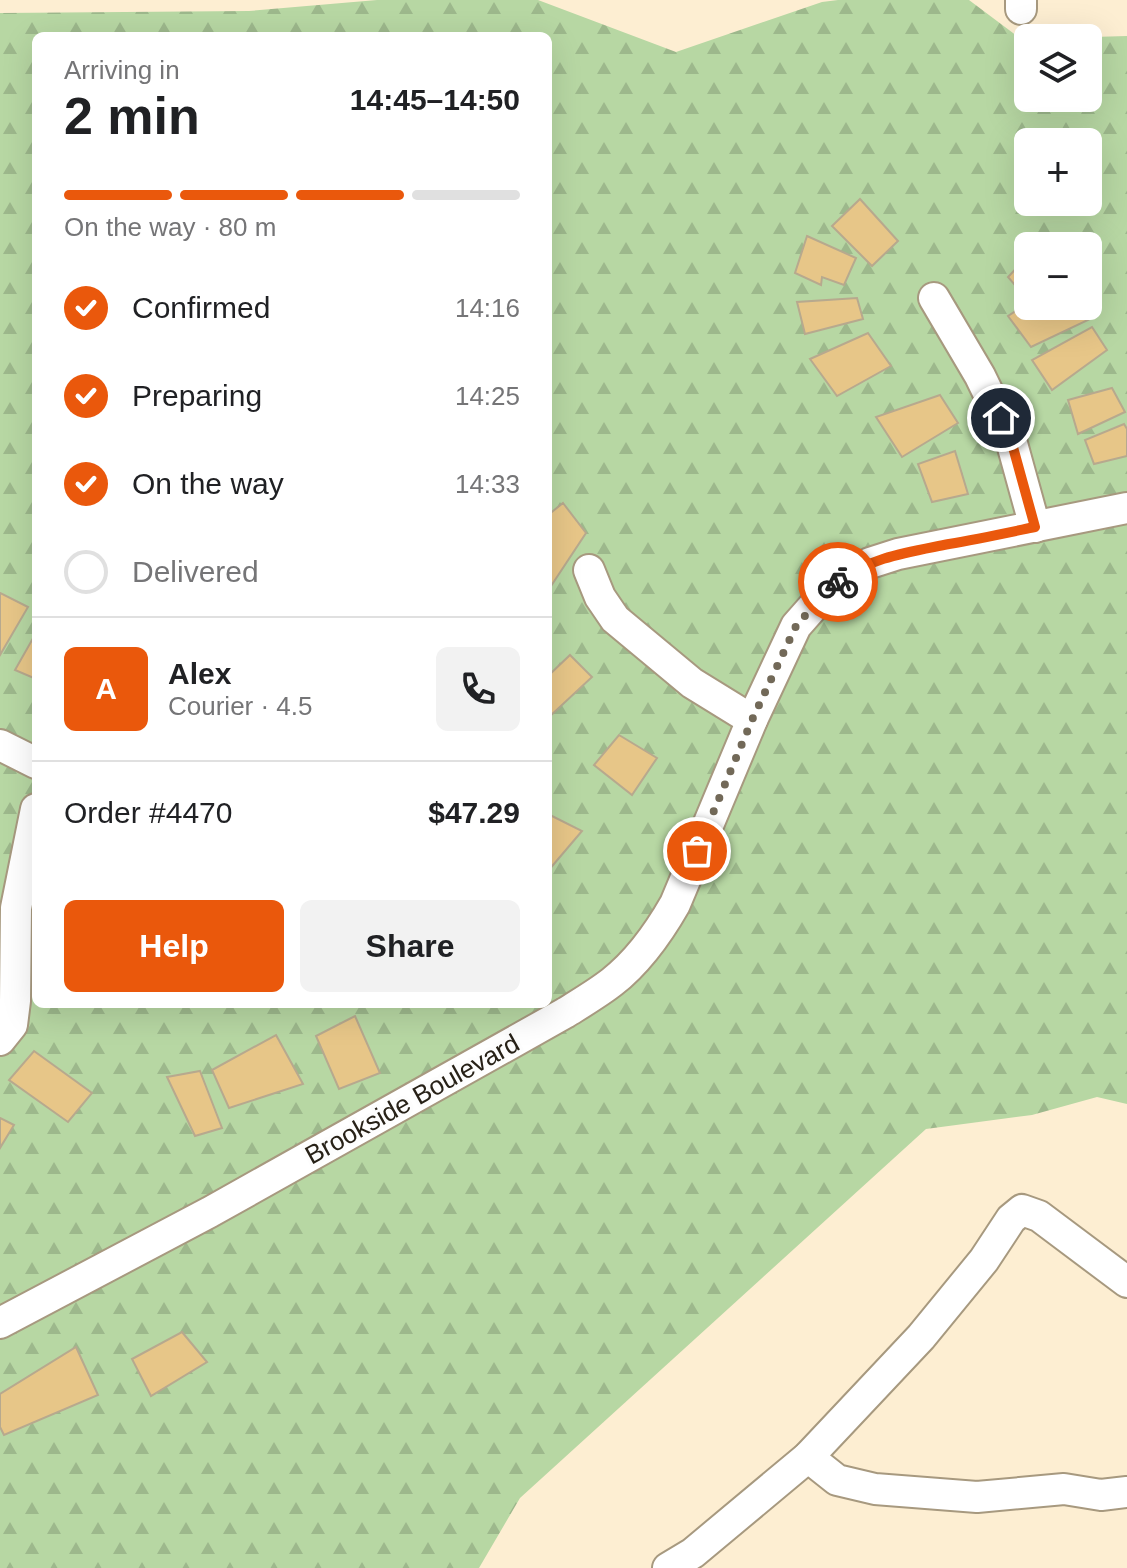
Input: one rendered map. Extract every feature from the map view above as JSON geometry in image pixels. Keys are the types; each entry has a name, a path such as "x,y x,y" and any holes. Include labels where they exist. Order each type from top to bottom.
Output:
{"street":[{"path":"934,298 980,376 1011,440 1035,527"},
{"name":"Brookside Boulevard","path":"556,1005 612,982 637,959 662,926 675,904 752,720 796,626 826,592 870,563 898,554 1127,508"},
{"path":"589,570 600,597 615,619 692,683 752,720"},
{"path":"0,745 32,761"},
{"path":"0,1040 12,1025 16,908 32,829"},
{"name":"Brookside Boulevard","path":"0,1323 210,1212 551,1008"},
{"path":"668,1568 693,1553 808,1457 921,1337 984,1260 1011,1219 1022,1210 1039,1216 1127,1282"},
{"path":"808,1457 837,1480 875,1489 977,1497 1064,1489 1101,1495 1127,1492"}],"green space":[{"path":"377,0 538,0 676,52 822,2 969,0 1014,34 1014,112 1102,112 1102,37 1127,36 1127,1104 1097,1097 1032,1115 926,1129 520,1498 479,1568 0,1568 0,13 249,11"}],"building":[{"path":"860,199 898,241 872,266 832,226"},
{"path":"807,236 856,258 844,285 822,277 821,285 795,273"},
{"path":"857,298 863,319 805,334 797,302"},
{"path":"1014,312 1014,320 1088,320 1031,347 1008,316"},
{"path":"1092,327 1107,350 1052,390 1032,360"},
{"path":"868,333 891,366 837,396 810,359"},
{"path":"1112,388 1125,412 1078,434 1068,400"},
{"path":"940,395 958,423 902,457 876,417"},
{"path":"1124,424 1127,429 1127,456 1094,464 1085,440"},
{"path":"955,451 968,494 932,502 918,464"},
{"path":"563,503 586,533 552,584 552,512"},
{"path":"0,593 28,607 0,655"},
{"path":"32,640 32,677 15,670"},
{"path":"570,655 592,677 552,714 552,672"},
{"path":"619,735 657,758 632,795 594,765"},
{"path":"552,816 582,831 552,866"},
{"path":"355,1016 380,1073 339,1089 316,1036"},
{"path":"276,1035 303,1084 229,1108 212,1070"},
{"path":"34,1051 92,1093 68,1122 9,1080"},
{"path":"200,1071 222,1128 195,1136 167,1077"},
{"path":"0,1118 14,1125 0,1148"},
{"path":"182,1332 207,1362 151,1396 132,1359"},
{"path":"76,1347 98,1395 4,1435 0,1427 0,1394"}],"way so far":[{"path":"697,851 752,720 796,626 838,582"}],"route":[{"path":"838,582 870,563 898,554 1035,527 1011,440 1001,418"}]}
